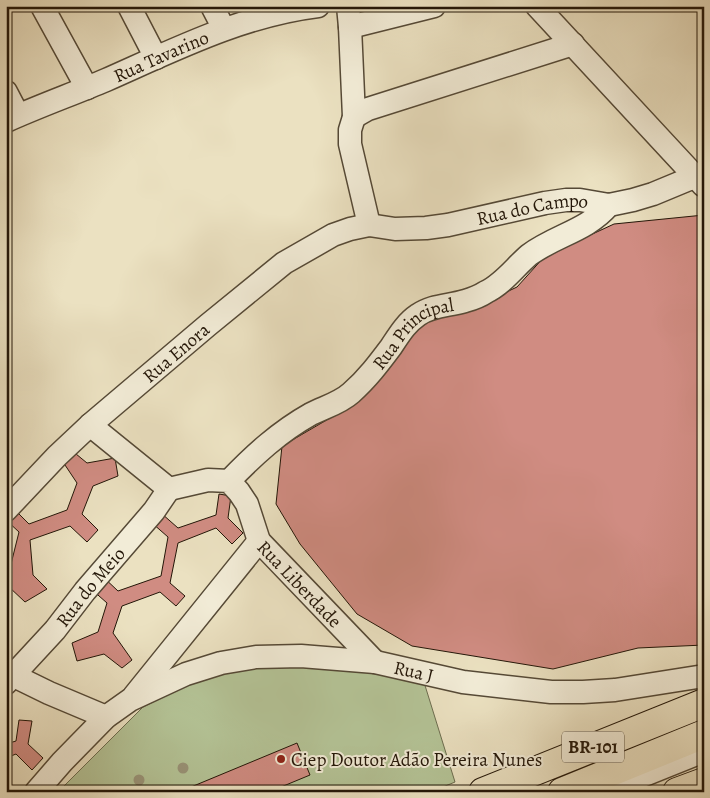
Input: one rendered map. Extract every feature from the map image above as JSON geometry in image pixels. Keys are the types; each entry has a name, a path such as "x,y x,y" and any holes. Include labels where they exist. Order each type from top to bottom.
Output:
{"highway":[{"name":"BR-101","path":"482,792 704,703"},
{"name":"BR-101","path":"562,792 704,734"},
{"path":"677,792 704,782"}],"street":[{"path":"42,6 87,88"},
{"path":"129,6 156,58"},
{"path":"212,6 224,29"},
{"path":"369,225 350,144 350,130 354,117 349,17 434,6"},
{"path":"538,6 699,182"},
{"name":"Rua Tavarino","path":"12,118 224,29 305,7"},
{"path":"354,117 368,109 573,44"},
{"path":"6,92 12,118"},
{"name":"Rua do Campo","path":"369,225 395,229 426,228 566,200 580,200 609,205 699,182"},
{"name":"Rua Principal","path":"229,481 269,442 312,414 335,404 350,394 366,378 405,326 418,315 436,307 465,302 488,291 510,274 528,256 550,242 590,223 609,205"},
{"name":"Rua Enora","path":"6,510 57,456 90,425 284,263 333,235 369,225"},
{"path":"90,425 169,489 208,480 229,481"},
{"name":"Rua Liberdade","path":"229,481 239,492 246,504 259,541 375,662"},
{"name":"Rua do Meio","path":"8,677 55,630 85,591 154,511 169,489"},
{"name":"Rua J","path":"130,700 259,541"},
{"name":"Rua J","path":"36,792 106,717 130,700 186,674 221,663 256,657 302,656 375,662 463,682 551,692 615,690 704,676"},
{"path":"8,677 106,717"},
{"path":"602,792 704,751"},
{"path":"633,792 704,764"}],"green space":[{"path":"320,667 423,679 455,782 431,792 58,792 143,707 185,686 237,668"}],"building":[{"path":"704,215 704,645 638,648 553,669 412,646 357,614 300,544 276,504 282,446 361,400 420,323 475,307 517,287 545,256 614,224"},
{"path":"70,449 87,463 115,458 118,476 93,486 82,514 98,530 87,542 70,526 30,540 33,575 47,589 25,602 8,586 6,587 6,573 9,572 19,532 6,520 14,509 29,524 67,510 77,483 59,456"},
{"path":"219,494 231,496 228,518 243,533 232,544 216,528 178,543 170,583 185,596 176,606 160,592 122,606 113,633 132,660 122,668 104,654 77,661 72,643 98,632 107,603 90,588 101,575 118,591 161,576 168,537 152,523 161,513 178,528 216,515"},
{"path":"19,720 32,721 28,744 43,758 32,770 16,754 6,758 6,744 16,741"},
{"name":"Ciep Doutor Adão Pereira Nunes","path":"297,743 310,775 269,792 179,792"}],"place":[{"name":"Ciep Doutor Adão Pereira Nunes","path":"281,759"}]}
